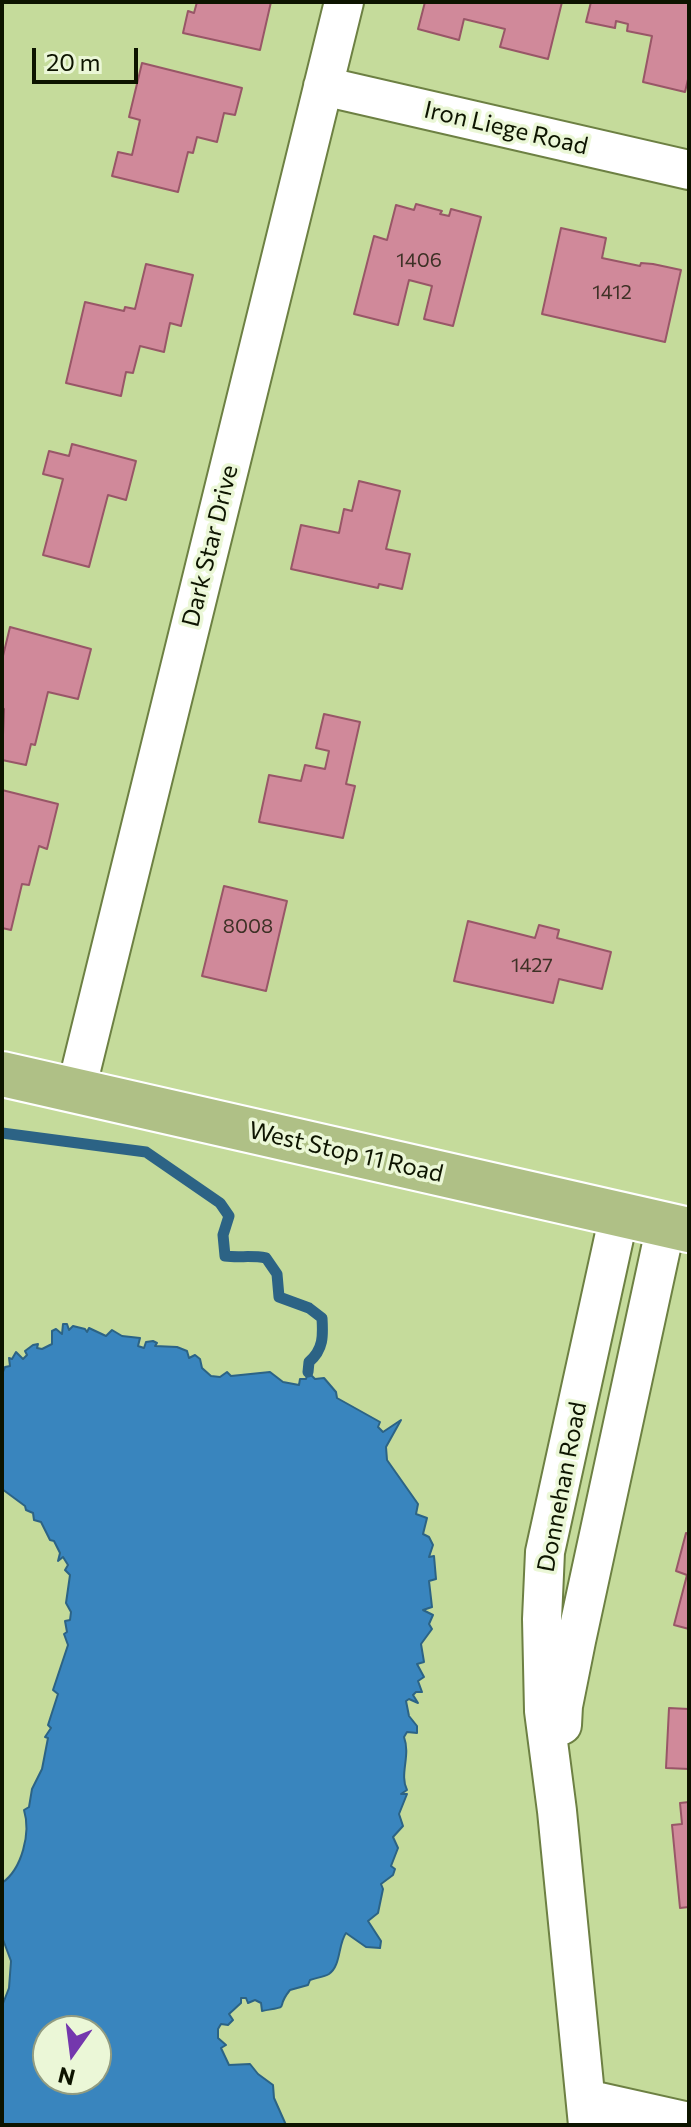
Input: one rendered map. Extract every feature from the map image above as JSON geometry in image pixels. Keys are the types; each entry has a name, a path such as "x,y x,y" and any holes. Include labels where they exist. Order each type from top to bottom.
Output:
{"main road":[{"name":"West Stop 11 Road","path":"2,1074 677,1227"}],"street":[{"name":"Dark Star Drive","path":"76,1090 344,2"},
{"name":"Iron Liege Road","path":"323,86 689,170"},
{"name":"Donnehan Road","path":"587,2112 544,1711 542,1619 545,1552 619,1215"},
{"name":"Donnehan Road","path":"557,1811 563,1706 677,1227"},
{"path":"587,2112 689,2122"}],"water":[{"path":"63,1324 67,1324 69,1330 73,1326 87,1332 89,1328 106,1336 112,1330 122,1336 140,1338 138,1346 144,1348 146,1342 153,1341 157,1343 155,1346 177,1347 187,1351 189,1358 195,1355 200,1359 202,1368 211,1376 220,1377 227,1372 231,1376 270,1372 283,1382 299,1385 300,1379 306,1379 308,1372 315,1379 324,1378 336,1392 337,1398 380,1422 378,1427 383,1432 401,1420 386,1447 387,1460 418,1504 416,1514 427,1518 423,1534 429,1537 433,1545 429,1557 434,1556 436,1579 429,1581 432,1607 423,1610 433,1615 429,1624 432,1629 421,1644 424,1662 417,1664 424,1677 418,1681 422,1692 413,1695 418,1703 409,1699 406,1701 417,1733 407,1732 404,1737 407,1790 401,1794 407,1794 399,1814 403,1826 393,1837 398,1848 391,1866 395,1869 393,1875 381,1884 383,1889 378,1913 368,1921 381,1941 380,1948 366,1947 346,1933 336,1966 329,1974 290,1990 282,2006 277,2008 262,2011 261,2003 255,2000 248,2003 246,1998 241,1998 241,2003 229,2014 233,2020 228,2025 221,2024 218,2029 218,2038 226,2045 221,2048 229,2065 250,2064 273,2085 274,2098 286,2125 2,2125 2,2006 9,1988 11,1961 2,1937 2,1883 15,1869 23,1850 26,1829 24,1810 29,1807 32,1789 42,1769 48,1738 45,1737 51,1728 48,1725 58,1694 53,1690 68,1645 64,1634 67,1632 65,1621 70,1620 71,1612 66,1603 70,1575 65,1570 68,1565 63,1557 58,1561 60,1553 41,1522 34,1520 33,1513 2,1489 2,1374 5,1367 10,1366 9,1358 12,1359 16,1352 23,1359 27,1355 25,1351 33,1345 38,1344 37,1348 42,1349 52,1344 52,1331 56,1329 62,1334"}],"building":[{"path":"197,2 271,2 260,50 183,33 188,11 194,13"},
{"path":"425,2 562,2 548,59 500,47 505,29 464,19 459,40 418,29"},
{"path":"591,2 689,2 689,75 685,92 643,82 652,36 627,31 628,24 616,21 615,28 586,22"},
{"path":"142,63 242,88 235,115 224,113 217,142 197,137 193,153 188,152 178,192 112,176 118,152 132,155 140,120 129,117"},
{"path":"416,204 449,216 451,209 481,217 453,326 424,319 432,286 409,280 398,325 354,314 374,236 387,240 396,205 414,210"},
{"path":"561,228 606,238 602,258 681,270 665,342 542,314"},
{"path":"146,264 193,275 181,326 170,323 164,352 140,346 133,373 126,372 121,396 66,383 85,302 124,311 125,307 135,309"},
{"path":"72,444 136,461 126,500 108,495 89,567 43,555 63,479 43,474 49,451 69,456"},
{"path":"359,481 400,491 386,549 410,554 402,589 379,584 378,588 291,569 301,525 339,533 344,509 352,511"},
{"path":"10,627 91,649 78,699 48,692 35,745 31,744 26,765 2,760 2,660"},
{"path":"324,714 360,722 346,784 355,786 343,838 259,822 269,775 301,781 305,765 325,769 329,751 316,748"},
{"path":"2,790 58,804 47,849 39,846 29,885 22,884 11,930 2,928"},
{"path":"224,886 287,901 266,991 202,976"},
{"path":"468,921 535,938 539,925 559,930 557,938 611,952 602,989 559,979 553,1003 454,981"},
{"path":"686,1533 689,1534 689,1629 674,1625 687,1575 676,1571"},
{"path":"669,1708 689,1709 689,1769 666,1768"},
{"path":"689,1802 689,1907 680,1908 672,1825 682,1824 680,1803"}],"waterway":[{"path":"2,1133 146,1152 220,1203 229,1216 223,1235 225,1256 266,1258 277,1274 279,1297 309,1308 322,1318 322,1342 309,1362 308,1372"}]}
